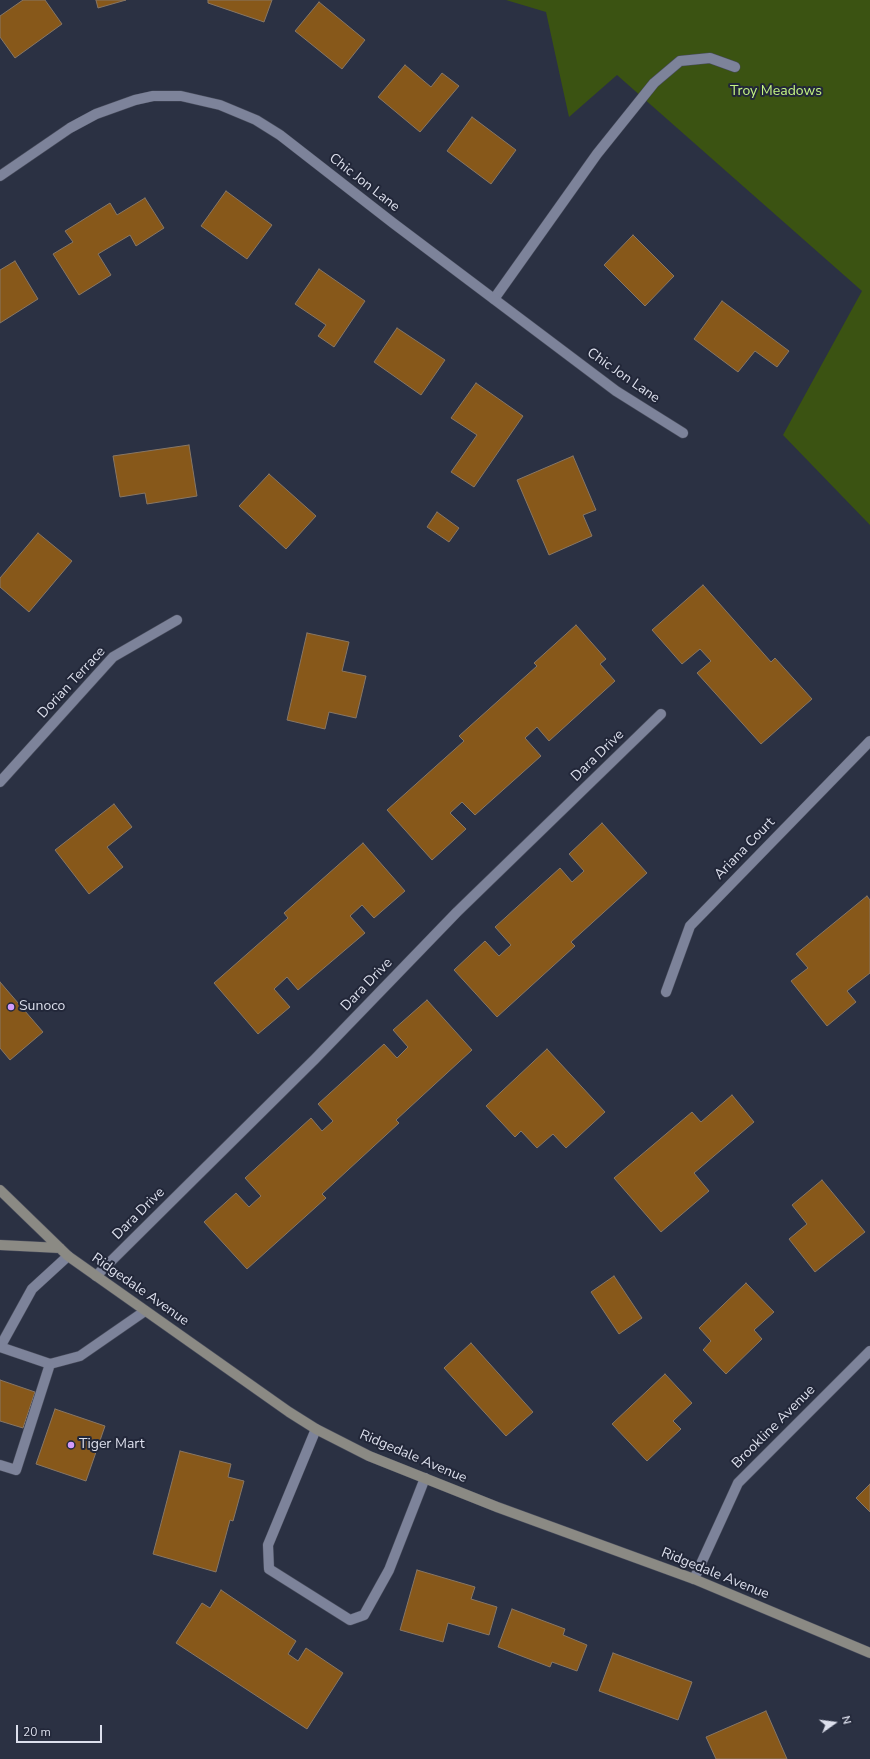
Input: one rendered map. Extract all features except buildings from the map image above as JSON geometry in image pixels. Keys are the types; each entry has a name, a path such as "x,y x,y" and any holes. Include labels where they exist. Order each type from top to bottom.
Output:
{"main road":[{"name":"Ridgedale Avenue","path":"0,1190 68,1256 289,1412 316,1429 369,1456 497,1506 694,1579 870,1653"},
{"path":"0,1245 60,1248"}],"street":[{"path":"494,299 597,154 654,83 680,61 710,58 735,67"},
{"name":"Chic Jon Lane","path":"0,176 70,128 96,114 134,100 153,96 182,96 220,105 256,120 280,135 616,391 683,433"},
{"name":"Dorian Terrace","path":"0,782 113,656 177,620"},
{"name":"Dara Drive","path":"96,1276 315,1059 457,912 661,714"},
{"name":"Ariana Court","path":"666,992 690,926 870,741"},
{"path":"68,1256 32,1289 0,1347 50,1364 80,1356 145,1311"},
{"name":"Brookline Avenue","path":"694,1579 738,1483 870,1352"},
{"path":"0,1465 16,1470 50,1364"},
{"path":"316,1429 268,1545 269,1569 350,1620 364,1615 389,1570 425,1478"}],"green space":[{"name":"Troy Meadows","path":"506,0 870,0 870,525 783,435 862,291 617,75 569,117 546,12"}],"place":[{"name":"Sunoco","path":"11,1007"},
{"name":"Tiger Mart","path":"71,1445"}]}
